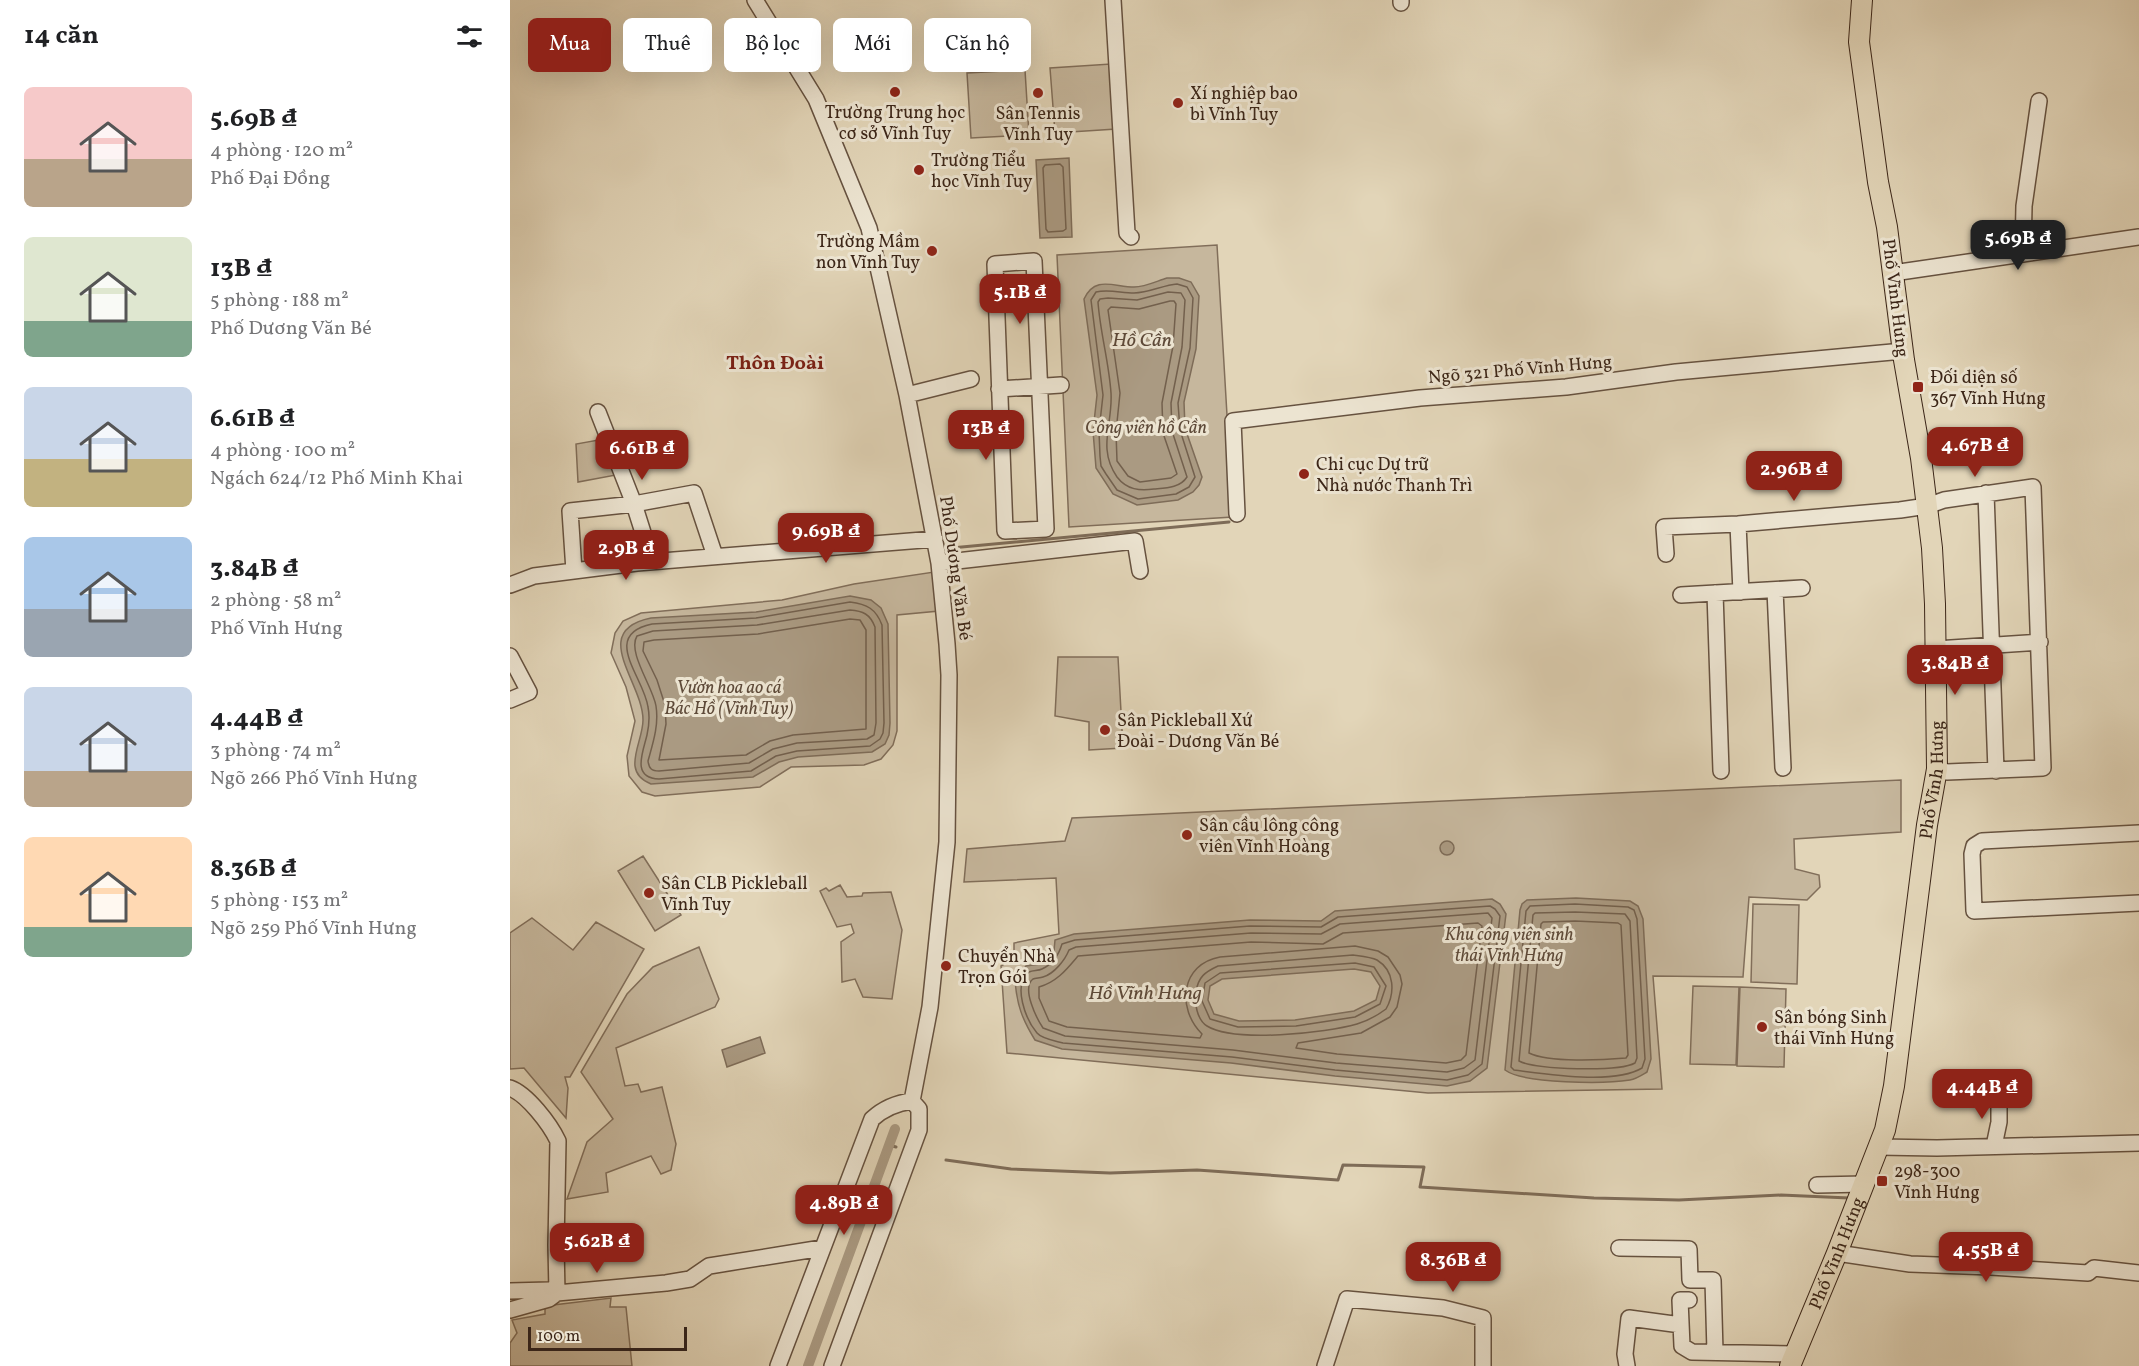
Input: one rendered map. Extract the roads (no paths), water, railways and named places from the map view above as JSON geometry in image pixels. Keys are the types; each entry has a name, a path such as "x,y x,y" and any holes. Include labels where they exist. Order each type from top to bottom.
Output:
{"main road":[{"name":"Phố Vĩnh Hưng","path":"1792,1360 1879,1148 1894,1086 1927,825 1937,769 1932,548 1858,42 1862,0"}],"street":[{"name":"Phố Dương Văn Bé","path":"755,0 816,99 869,228 907,395 939,563 948,665 947,842 930,1007 912,1101"},
{"path":"1113,0 1127,233 1131,237"},
{"path":"2023,253 2024,206 2039,101"},
{"path":"1893,273 2139,237"},
{"path":"939,563 1013,544 1046,529 1034,261 995,264 1005,531 1013,544"},
{"name":"Ngõ 321 Phố Vĩnh Hưng","path":"1237,514 1233,421 1420,398 1566,387 1676,372 1903,351"},
{"path":"907,395 971,379"},
{"path":"999,389 1061,385"},
{"path":"598,412 652,561"},
{"path":"1665,554 1664,527 1738,524 1927,506 1944,500 2032,487 2040,642 2043,768 1947,772 1937,769"},
{"path":"574,571 570,511 633,504 694,493 715,555"},
{"path":"1986,493 1996,771"},
{"path":"1738,524 1741,592"},
{"path":"510,585 534,576 652,561 935,539"},
{"path":"1013,544 1135,541 1140,571"},
{"path":"1681,595 1802,588"},
{"path":"1775,590 1783,768"},
{"path":"1714,593 1721,771"},
{"path":"1936,649 2040,642"},
{"path":"510,656 529,692 510,700"},
{"path":"2139,833 1982,841 1974,846 1972,854 1974,911 2139,903"},
{"path":"510,1088 519,1091 553,1129 558,1141 557,1293"},
{"path":"1994,1146 1999,1122 1999,1097"},
{"path":"778,1366 872,1119 898,1102 912,1101 919,1109 919,1130 832,1366"},
{"path":"1879,1148 2139,1143"},
{"path":"1817,1185 1864,1184"},
{"path":"510,1292 549,1290 557,1293 666,1283 690,1278 709,1266 822,1248"},
{"path":"1619,1248 1689,1249 1690,1280 1713,1280 1715,1352"},
{"path":"1837,1253 1910,1264 2088,1274 2094,1268 2139,1273"},
{"path":"510,1310 549,1299 557,1293"},
{"path":"1325,1366 1347,1299 1443,1308 1483,1318 1483,1366"},
{"path":"1689,1300 1680,1300 1682,1346 1692,1352 1715,1352 1792,1360"},
{"path":"1627,1366 1625,1354 1629,1318 1681,1325"}],"water":[{"path":"1069,158 1072,237 1040,238 1036,160"},
{"name":"Hồ Cần","path":"1167,278 1179,278 1191,282 1199,296 1196,349 1184,402 1185,428 1202,477 1193,492 1178,500 1137,505 1113,494 1096,468 1093,431 1097,395 1084,299 1088,292 1099,285 1138,287"},
{"name":"Vườn hoa ao cá Bác Hồ (Vĩnh Tuy)","path":"850,596 871,600 881,608 888,624 890,723 889,735 885,744 872,752 798,757 779,762 753,777 651,784 642,779 635,765 643,720 641,705 623,660 621,646 623,634 633,625 651,618 756,612"},
{"path":"1447,841 1452,843 1454,848 1452,853 1447,855 1442,853 1440,848 1442,843"},
{"path":"1576,898 1630,901 1638,906 1643,919 1651,1059 1647,1072 1639,1077 1618,1081 1584,1082 1529,1078 1505,1070 1522,904 1527,900"},
{"name":"Hồ Vĩnh Hưng","path":"1492,899 1500,904 1506,914 1487,1068 1470,1081 1447,1086 1335,1076 1231,1063 1062,1049 1035,1040 1021,1012 1015,981 1026,966 1040,964 1054,951 1055,940 1074,934 1250,920 1321,921 1335,911","holes":["1354,969 1371,972 1380,986 1376,1000 1354,1011 1295,1020 1239,1021 1214,1014 1208,1000 1210,986 1222,979"]},
{"path":"760,1037 765,1053 727,1067 722,1050"}],"waterway":[{"path":"951,548 1229,522"},
{"path":"808,1366 895,1129"},
{"path":"889,1145 896,1147"},
{"path":"946,1160 1011,1169 1110,1173 1197,1170 1338,1180 1343,1165 1424,1167 1420,1187 1594,1198 1679,1200 1781,1195 1849,1198"}],"place":[{"name":"Trường Trung học cơ sở Vĩnh Tuy","path":"895,92"},
{"name":"Sân Tennis Vĩnh Tuy","path":"1038,93"},
{"name":"Xí nghiệp bao bì Vĩnh Tuy","path":"1178,103"},
{"name":"Trường Tiểu học Vĩnh Tuy","path":"919,170"},
{"name":"Trường Mầm non Vĩnh Tuy","path":"932,251"},
{"name":"Đối diện số 367 Vĩnh Hưng","path":"1918,387"},
{"name":"Chi cục Dự trữ Nhà nước Thanh Trì","path":"1304,474"},
{"name":"Sân Pickleball Xứ Đoài - Dương Văn Bé","path":"1105,730"},
{"name":"Sân cầu lông công viên Vĩnh Hoàng","path":"1187,835"},
{"name":"Sân CLB Pickleball Vĩnh Tuy","path":"649,893"},
{"name":"Chuyển Nhà Trọn Gói","path":"946,966"},
{"name":"Sân bóng Sinh thái Vĩnh Hưng","path":"1762,1027"},
{"name":"298-300 Vĩnh Hưng","path":"1882,1181"}],"district":[{"name":"Thôn Đoài","path":"775,362"}],"park label":[{"name":"Công viên hồ Cần","path":"1146,427"},
{"name":"Khu công viên sinh thái Vĩnh Hưng","path":"1509,944"}]}
